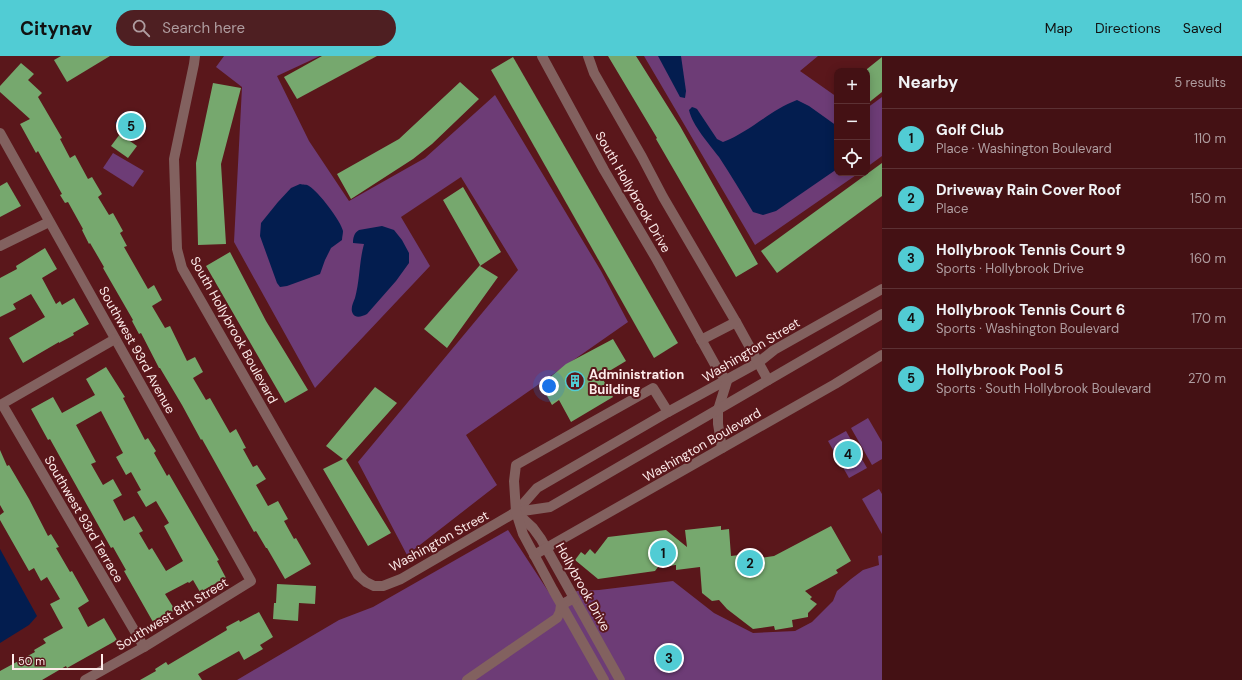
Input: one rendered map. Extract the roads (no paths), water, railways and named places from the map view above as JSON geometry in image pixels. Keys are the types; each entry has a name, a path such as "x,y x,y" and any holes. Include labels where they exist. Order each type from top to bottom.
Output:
{"street":[{"name":"South Hollybrook Boulevard","path":"195,56 174,159 177,249 182,268 358,575 366,582 374,586"},
{"name":"South Hollybrook Drive","path":"542,56 604,170 657,260 718,370 727,381"},
{"name":"South Hollybrook Drive","path":"588,56 594,73 642,157 662,197 736,322 768,380"},
{"name":"Southwest 93rd Avenue","path":"0,132 251,581"},
{"path":"0,246 49,222"},
{"name":"Washington Street","path":"374,586 384,586 401,579 516,512 537,488 668,412 727,381 759,362 774,350 882,289"},
{"name":"Washington Street","path":"516,512 550,507 882,314"},
{"path":"701,340 736,322"},
{"name":"Southwest 93rd Terrace","path":"116,338 2,404 144,647"},
{"name":"Washington Boulevard","path":"534,555 847,378 882,355"},
{"path":"722,448 718,424 718,410 727,381"},
{"path":"604,680 561,605 523,534 516,512 514,481 516,465 653,388 668,412"},
{"name":"Hollybrook Drive","path":"516,512 533,528 546,548 620,680"},
{"name":"Southwest 8th Street","path":"85,680 144,647 251,581"},
{"path":"561,605 574,598"},
{"path":"467,680 557,618 561,605"}],"water":[{"path":"658,56 681,56 686,91 685,98 680,97"},
{"path":"797,100 809,106 834,124 834,171 776,211 763,215 753,212 719,157 697,128 689,110 692,107 697,109 717,139 723,142 742,133 787,104"},
{"path":"124,112 147,128 138,139 115,123"},
{"path":"300,184 307,185 313,189 329,207 338,220 343,231 342,240 331,248 320,274 287,286 280,287 277,283 260,236 261,223 291,188"},
{"path":"382,226 394,230 402,240 409,253 409,263 396,281 367,314 360,317 354,316 352,308 357,291 364,244 353,243 354,237 359,230"},
{"path":"0,549 37,616 29,625 0,643"}],"place":[{"name":"Hollybrook Pool 5","path":"131,126"},
{"name":"Administration Building","path":"575,381"},
{"name":"Hollybrook Tennis Court 6","path":"848,454"},
{"name":"Golf Club","path":"663,553"},
{"name":"Driveway Rain Cover Roof","path":"750,563"},
{"name":"Hollybrook Tennis Court 9","path":"669,658"}]}
